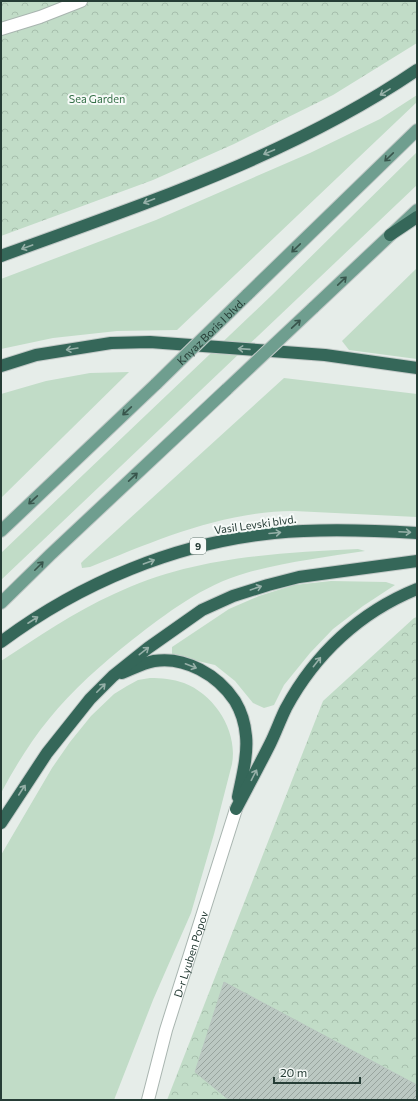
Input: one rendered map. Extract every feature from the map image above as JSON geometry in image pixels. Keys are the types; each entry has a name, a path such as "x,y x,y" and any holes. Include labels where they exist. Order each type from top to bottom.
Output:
{"highway":[{"path":"1,256 193,185 284,146 383,94 417,70"},
{"path":"390,235 417,217"},
{"path":"1,366 36,355 111,343 150,342 325,355 417,368"},
{"name":"Vasil Levski blvd.","path":"1,642 33,619 59,603 85,590 141,565 205,544 254,535 310,530 417,533"},
{"path":"1,823 47,753 90,699 113,676 148,648 202,610 233,596 268,584 299,577 417,561"},
{"path":"236,809 286,708 300,684 319,658 338,639 362,619 417,590"},
{"path":"113,676 152,662 178,662 200,669 226,689 236,702 243,720 246,737 246,752 236,809"}],"main road":[{"name":"Knyaz Boris I blvd.","path":"1,531 156,384 417,130"},
{"path":"1,603 50,555 417,210"}],"street":[{"path":"1,29 40,17 81,1"},
{"name":"D-r Lyuben Popov","path":"148,1100 168,1023 236,809"}],"green space":[{"name":"Sea Garden","path":"1,1 417,1 417,43 333,95 234,144 153,180 1,236"},
{"path":"417,95 417,102 177,330 117,331 53,338 1,349 1,279 156,220 310,153 380,119"},
{"path":"417,152 417,185 1,580 1,553 272,295"},
{"path":"417,268 417,359 349,350 342,341"},
{"path":"129,372 1,498 1,394 46,381 90,373"},
{"path":"284,378 417,394 417,517 294,511 267,512 241,516 189,529 90,567 82,568 81,563 84,560"},
{"path":"358,549 365,551 261,569 230,578 200,592 172,610 110,658 68,697 35,737 17,764 1,793 1,661 56,625 99,601 143,582 173,572 233,559 264,555"},
{"path":"331,581 386,582 395,585 363,606 333,629 310,653 284,685 274,705 264,708 253,703 235,681 215,665 172,655 172,647 229,609 259,596 294,585"},
{"path":"417,617 417,1100 167,1100 323,701 414,618"},
{"path":"150,678 167,679 184,683 205,696 222,716 228,727 231,739 233,752 232,764 214,834 191,913 153,1000 114,1100 1,1100 1,855 52,768 70,742 91,716 114,694 138,680"}],"building":[{"path":"224,982 417,1085 417,1100 229,1100 195,1072"}]}
